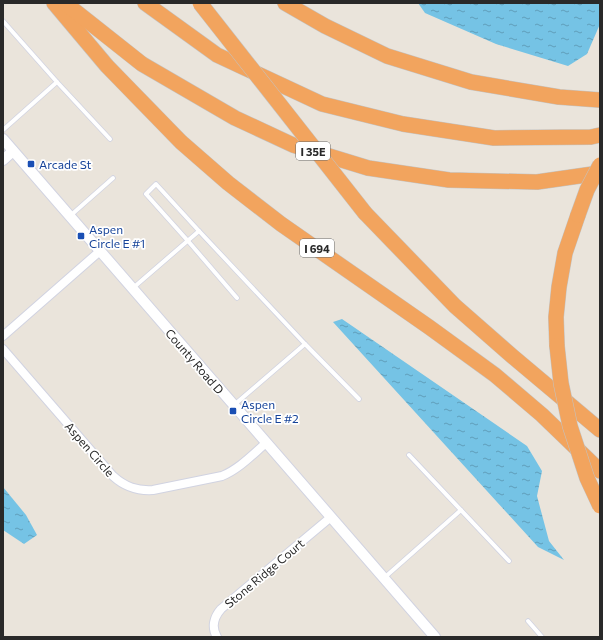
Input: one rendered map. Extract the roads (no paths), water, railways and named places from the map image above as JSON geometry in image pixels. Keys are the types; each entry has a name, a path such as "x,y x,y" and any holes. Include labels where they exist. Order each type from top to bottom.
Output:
{"highway":[{"name":"I 694","path":"54,3 107,66 181,142 228,183 281,224 495,375 542,415 600,471"},
{"name":"I 35E","path":"66,3 142,64 235,118 293,145 368,168 449,180 536,182 600,174"},
{"path":"145,3 217,55 322,104 403,124 494,138 591,137 600,135"},
{"path":"200,3 365,213 455,306 600,430"},
{"path":"285,3 325,26 387,56 457,78 471,82 559,97 600,100"},
{"path":"600,164 587,190 565,253 559,287 556,317 561,383 570,426 587,478 600,506"}],"street":[{"name":"County Road D","path":"3,139 435,637"},
{"path":"3,160 13,151"},
{"path":"3,336 100,251"},
{"name":"Aspen Circle","path":"3,349 113,476 126,486 135,489 153,490 222,476 240,466 266,443"},
{"name":"Stone Ridge Court","path":"217,637 215,634 214,620 221,609 331,517"}],"lane":[{"path":"3,21 110,139"},
{"path":"3,130 57,82"},
{"path":"70,216 113,178"},
{"path":"237,298 146,194 156,184 305,344 359,399"},
{"path":"132,288 199,231"},
{"path":"234,405 305,344"},
{"path":"409,455 509,561"},
{"path":"384,578 461,510"},
{"path":"528,621 542,637"}],"water":[{"path":"418,3 600,3 600,24 587,54 568,66 496,44 425,13"},
{"path":"342,319 527,446 542,471 537,496 549,541 564,560 538,547 333,322"},
{"path":"3,487 26,515 37,535 24,544 3,530"}],"place":[{"name":"Arcade St","path":"31,164"},
{"name":"Aspen Circle E #1","path":"81,236"},
{"name":"Aspen Circle E #2","path":"233,411"}]}
